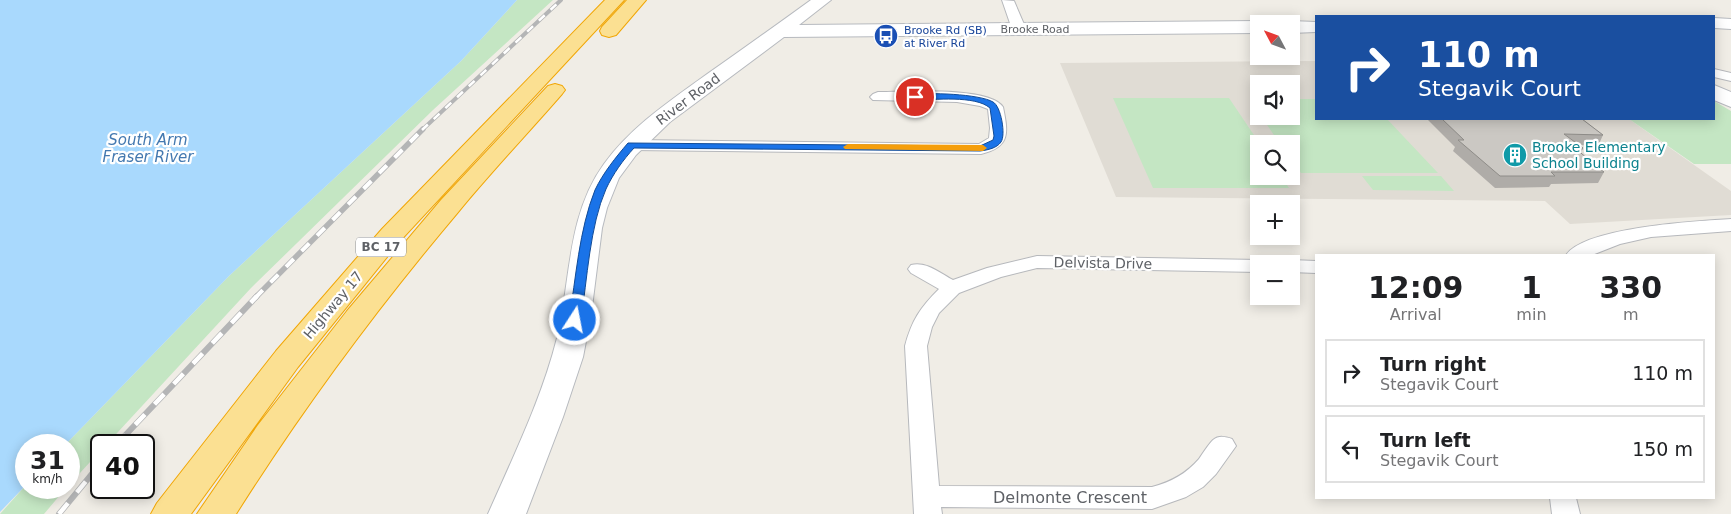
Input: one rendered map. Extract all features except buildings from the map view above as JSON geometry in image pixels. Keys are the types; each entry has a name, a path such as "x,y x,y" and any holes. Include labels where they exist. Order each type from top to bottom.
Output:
{"highway":[{"name":"Highway 17","path":"170,514 287,359 392,235 615,0"},
{"name":"Highway 17","path":"216,514 279,423 396,268 451,204 637,0"}],"street":[{"name":"River Road","path":"507,514 567,356 580,301 590,227 598,196 617,162 662,117 822,0"},
{"path":"1008,2 1019,29"},
{"path":"1715,23 1731,24"},
{"name":"Brooke Road","path":"780,31 1250,27"},
{"path":"1300,27 1315,27"},
{"path":"1715,73 1731,77"},
{"path":"1715,92 1731,101"},
{"path":"632,145 980,148 997,142 999,136 994,107 989,102 969,98 878,97"},
{"path":"1578,254 1594,246 1651,230 1731,225"},
{"name":"Delvista Drive","path":"927,505 916,346 921,327 930,310 952,288 994,272 1037,262 1250,266"},
{"path":"1300,266 1315,267"},
{"path":"918,269 952,288"},
{"name":"Delmonte Crescent","path":"927,505 1152,498 1182,489 1203,474 1223,446"},
{"path":"1563,499 1566,514"}],"shaded area":[{"path":"1300,61 1315,61 1315,120 1630,120 1731,191 1731,215 1570,224 1545,201 1300,199 1300,195 1250,195 1250,198 1116,197 1060,63 1250,62 1250,65 1300,65"}],"green space":[{"path":"517,0 553,0 433,110 251,288 116,434 90,434 90,462 80,473 80,434 76,434 229,276 461,61"},
{"path":"1113,98 1229,98 1254,135 1250,135 1250,185 1287,185 1289,188 1153,188"},
{"path":"1300,99 1315,99 1315,120 1388,120 1438,173 1301,173 1300,135 1274,135 1267,125 1300,125"},
{"path":"1715,102 1731,111 1731,164 1694,164 1630,120 1715,120"},
{"path":"1362,176 1441,176 1454,191 1373,190"},
{"path":"15,497 15,499 57,499 44,514 0,514"}],"water":[{"name":"South Arm Fraser River","path":"0,0 517,0 461,61 229,276 76,434 15,434 15,496 0,512"}],"railway":[{"path":"422,130 561,0"},
{"path":"255,298 422,130"},
{"path":"126,434 257,296"},
{"path":"59,514 90,476"}],"slow traffic":[{"path":"848,147 983,148"}],"place":[{"name":"Brooke Rd (SB) at River Rd","path":"886,36"},
{"name":"Brooke Elementary School Building","path":"1515,155"}],"route":[{"path":"575,320 580,301 585,253 596,203 601,189 617,162 632,145 980,148 997,142 999,136 994,107 989,102 969,98 915,97"}]}
